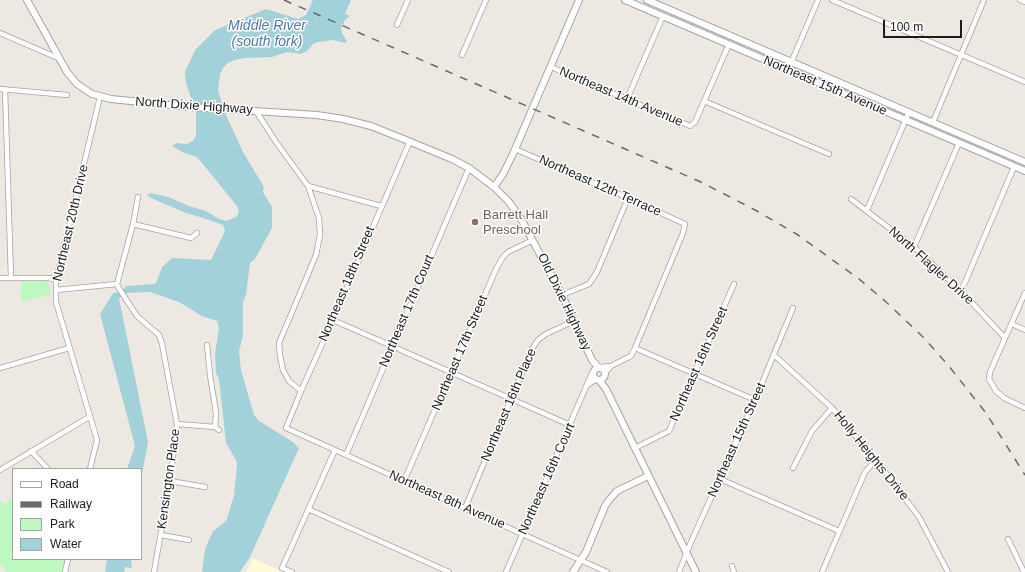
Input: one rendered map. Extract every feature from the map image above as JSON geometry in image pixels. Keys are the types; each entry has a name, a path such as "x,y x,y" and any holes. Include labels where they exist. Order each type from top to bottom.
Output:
{"street":[{"name":"North Dixie Highway","path":"27,0 67,72 77,84 87,92 100,97 107,99 191,107 317,115 343,119 371,126 410,141"},
{"path":"397,25 408,0"},
{"path":"462,55 486,0"},
{"path":"494,187 503,174 515,149 579,0"},
{"name":"Northeast 15th Avenue","path":"625,0 1025,171"},
{"name":"Northeast 15th Avenue","path":"649,0 1025,162"},
{"path":"788,70 818,0"},
{"path":"832,0 1025,82"},
{"path":"933,122 984,0"},
{"path":"1020,0 1025,2"},
{"path":"627,99 663,16"},
{"path":"0,33 58,58"},
{"path":"729,44 704,101 829,154"},
{"name":"Northeast 14th Avenue","path":"551,67 690,126 695,122 704,101"},
{"path":"11,278 3,89 67,95"},
{"name":"Northeast 20th Drive","path":"90,468 97,440 56,302 56,280 100,97"},
{"path":"256,111 276,142 308,186 319,218 320,235 316,255 279,343 283,370 289,381 301,391"},
{"path":"867,210 908,112"},
{"name":"Old Dixie Highway","path":"410,141 469,168 494,187 509,202 533,240 562,296 596,369"},
{"name":"Northeast 18th Street","path":"286,428 410,141"},
{"path":"914,247 959,143"},
{"name":"Northeast 12th Terrace","path":"515,149 685,224"},
{"path":"960,290 966,280 1014,167"},
{"name":"Northeast 17th Court","path":"346,455 469,168"},
{"path":"308,186 381,206"},
{"path":"56,290 117,284 133,224 138,197"},
{"path":"562,296 589,284 597,272 628,198"},
{"name":"North Flagler Drive","path":"851,199 914,247 960,290 1005,338"},
{"path":"133,224 190,238 197,233"},
{"name":"Northeast 16th Court","path":"506,572 587,386 596,369 612,366 631,356 636,348 683,233 685,224"},
{"name":"Northeast 17th Street","path":"404,481 502,257 508,252 533,240"},
{"path":"0,278 49,278 56,280"},
{"name":"Kensington Place","path":"117,284 137,316 159,335 177,424 170,481 154,572"},
{"name":"Northeast 16th Street","path":"635,448 670,431 734,284"},
{"path":"1025,293 990,372 989,379 996,391 1004,398 1025,408"},
{"name":"Northeast 15th Street","path":"679,572 755,400 793,308"},
{"path":"333,320 570,425"},
{"name":"Northeast 16th Place","path":"465,508 511,399 538,340 546,334 574,321"},
{"path":"1012,324 1025,330"},
{"path":"177,424 217,429 207,345"},
{"path":"0,368 69,348"},
{"path":"636,348 755,400"},
{"name":"Holly Heights Drive","path":"774,355 832,408 876,460 919,517 941,556 948,572"},
{"name":"Northeast 16th Court","path":"587,386 593,380 601,377 612,366"},
{"path":"601,377 593,377 596,369 603,369 601,377 606,389 696,572"},
{"path":"793,468 812,431 832,408"},
{"path":"0,470 89,417"},
{"name":"Northeast 8th Avenue","path":"286,428 607,572"},
{"path":"292,572 282,568 335,450"},
{"path":"31,451 47,468"},
{"path":"822,572 865,472 876,460"},
{"path":"573,572 586,552 605,506 609,500 618,491 648,476"},
{"path":"720,479 839,531"},
{"path":"170,481 205,487"},
{"path":"308,509 449,572"},
{"path":"161,535 189,540"},
{"path":"1008,539 1024,572"},
{"path":"65,572 68,560"},
{"path":"732,566 734,572"}],"shaded area":[{"path":"253,558 282,572 246,572"}],"green space":[{"path":"21,281 47,281 50,288 50,295 21,302"},
{"path":"12,497 12,560 65,560 62,572 7,572 0,564 0,500 5,504"}],"water":[{"name":"Middle River (south fork)","path":"313,0 351,0 345,14 350,16 345,20 341,28 347,41 345,43 333,40 318,42 313,44 307,51 301,54 287,52 272,57 234,60 223,68 220,74 218,91 227,117 243,152 264,187 263,192 272,207 272,228 255,259 250,263 246,295 243,302 243,336 239,351 241,370 254,415 259,421 293,442 299,448 250,557 240,572 202,572 205,549 213,531 226,521 229,512 234,496 237,465 236,460 226,443 219,379 216,373 215,354 219,328 217,321 202,316 179,302 150,292 127,293 119,298 148,442 142,474 142,468 127,468 135,446 100,314 114,292 116,293 124,289 126,286 156,283 162,267 172,258 211,260 225,231 223,225 186,213 147,195 150,193 168,197 206,211 217,218 226,221 236,217 239,212 237,206 197,157 184,153 172,146 176,143 187,144 193,141 196,136 196,113 186,83 185,72 195,50 215,30 266,9 298,19 306,15"},
{"path":"107,560 131,560 132,568 125,567 124,572 105,572"}],"railway":[{"path":"284,0 703,183 757,211 798,235 859,279 923,337 948,365 986,413 1025,475"}],"place":[{"name":"Barrett Hall Preschool","path":"475,222"}]}
